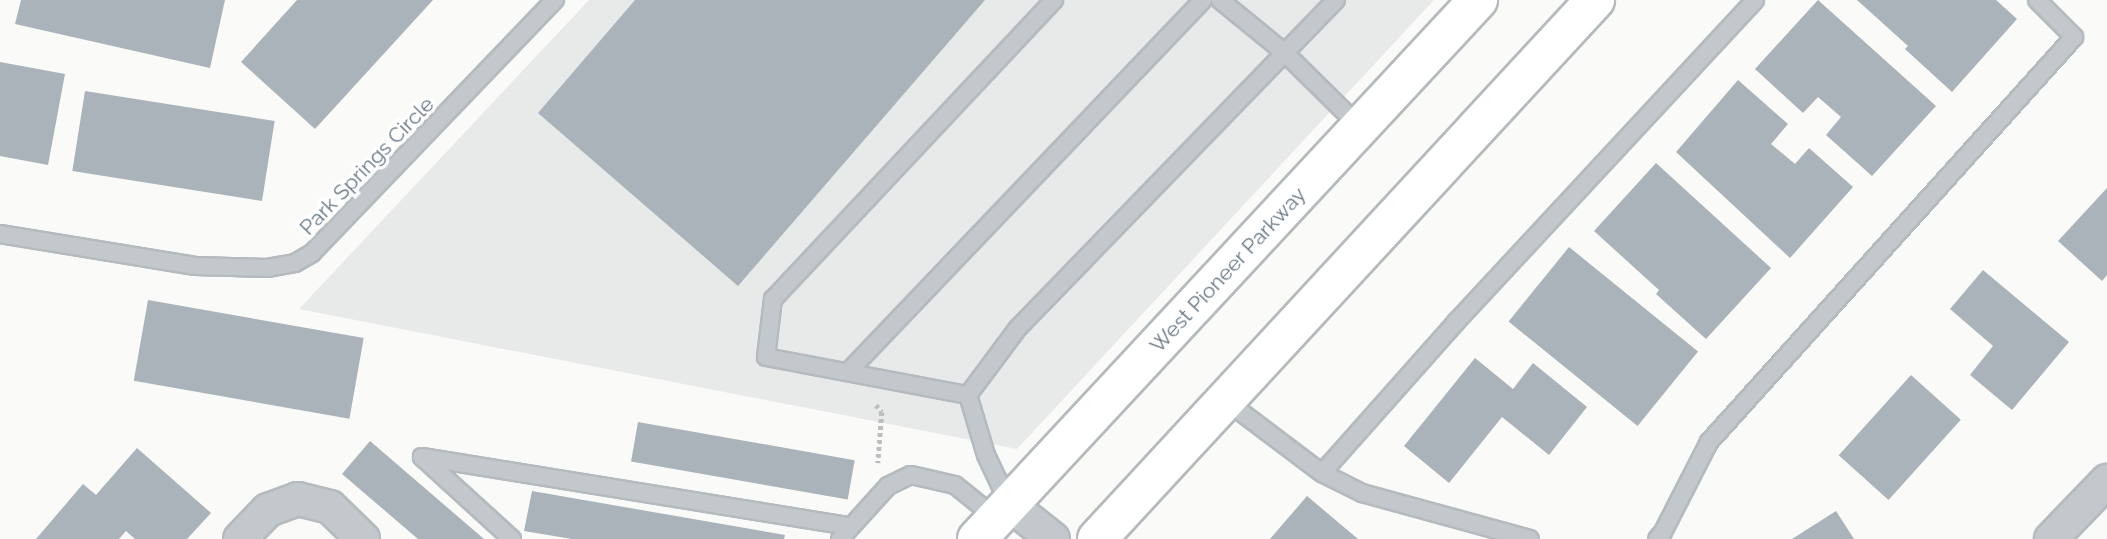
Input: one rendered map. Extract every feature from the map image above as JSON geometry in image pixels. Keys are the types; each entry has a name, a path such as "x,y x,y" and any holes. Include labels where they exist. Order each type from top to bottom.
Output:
{"main road":[{"name":"West Pioneer Parkway","path":"994,520 1478,0"},
{"path":"1097,539 1595,0"}],"street":[{"path":"2052,539 2107,481"},
{"path":"240,539 268,510 298,499 330,507 363,539"},
{"path":"994,520 1053,539"}],"lane":[{"name":"Park Springs Circle","path":"0,234 195,266 267,268 295,263 312,253 555,0"},
{"path":"968,395 766,357 773,299 1054,0"},
{"path":"848,372 1203,0"},
{"path":"1220,0 1285,53 1360,127"},
{"path":"968,395 1018,328 1336,0"},
{"path":"1321,473 1456,321 1755,0"},
{"path":"1657,539 1664,532 1709,442 2074,37 2037,0"},
{"path":"968,395 986,455 994,520"},
{"path":"1225,400 1321,473 1362,493 1530,539"},
{"path":"512,539 422,457 845,533 888,486 911,475 955,485 994,520"}],"path":[{"path":"848,372 883,412 874,500"}],"shaded area":[{"path":"589,0 1434,0 1017,449 299,309"}],"building":[{"path":"21,0 225,0 210,68 15,24"},
{"path":"297,0 433,0 315,129 241,62"},
{"path":"635,0 985,0 738,286 538,113"},
{"path":"1818,0 1936,106 1872,176 1826,135 1841,117 1818,97 1803,113 1755,69"},
{"path":"1857,0 1996,0 2017,19 1952,92 1905,49 1908,46"},
{"path":"0,62 65,74 48,165 0,156"},
{"path":"1738,80 1788,124 1771,144 1795,164 1809,148 1853,187 1790,258 1676,152"},
{"path":"85,91 275,121 262,201 72,171"},
{"path":"1656,163 1771,268 1706,339 1656,294 1659,290 1594,231"},
{"path":"2107,188 2107,275 2102,281 2058,241"},
{"path":"1569,247 1698,351 1638,426 1509,322"},
{"path":"1983,270 2069,342 2012,410 1970,375 1993,346 1950,309"},
{"path":"148,300 364,338 349,419 134,381"},
{"path":"1475,358 1513,389 1533,363 1587,407 1549,455 1502,417 1449,483 1404,446"},
{"path":"1911,375 1961,420 1889,500 1839,455"},
{"path":"638,422 855,460 848,500 631,461"},
{"path":"370,441 484,539 418,539 342,474"},
{"path":"137,448 211,513 187,539 135,539 126,531 119,539 36,539 83,484 96,495"},
{"path":"532,491 785,535 784,539 572,539 524,531"},
{"path":"1307,496 1358,539 1270,539"},
{"path":"1836,511 1854,539 1792,539"}]}
